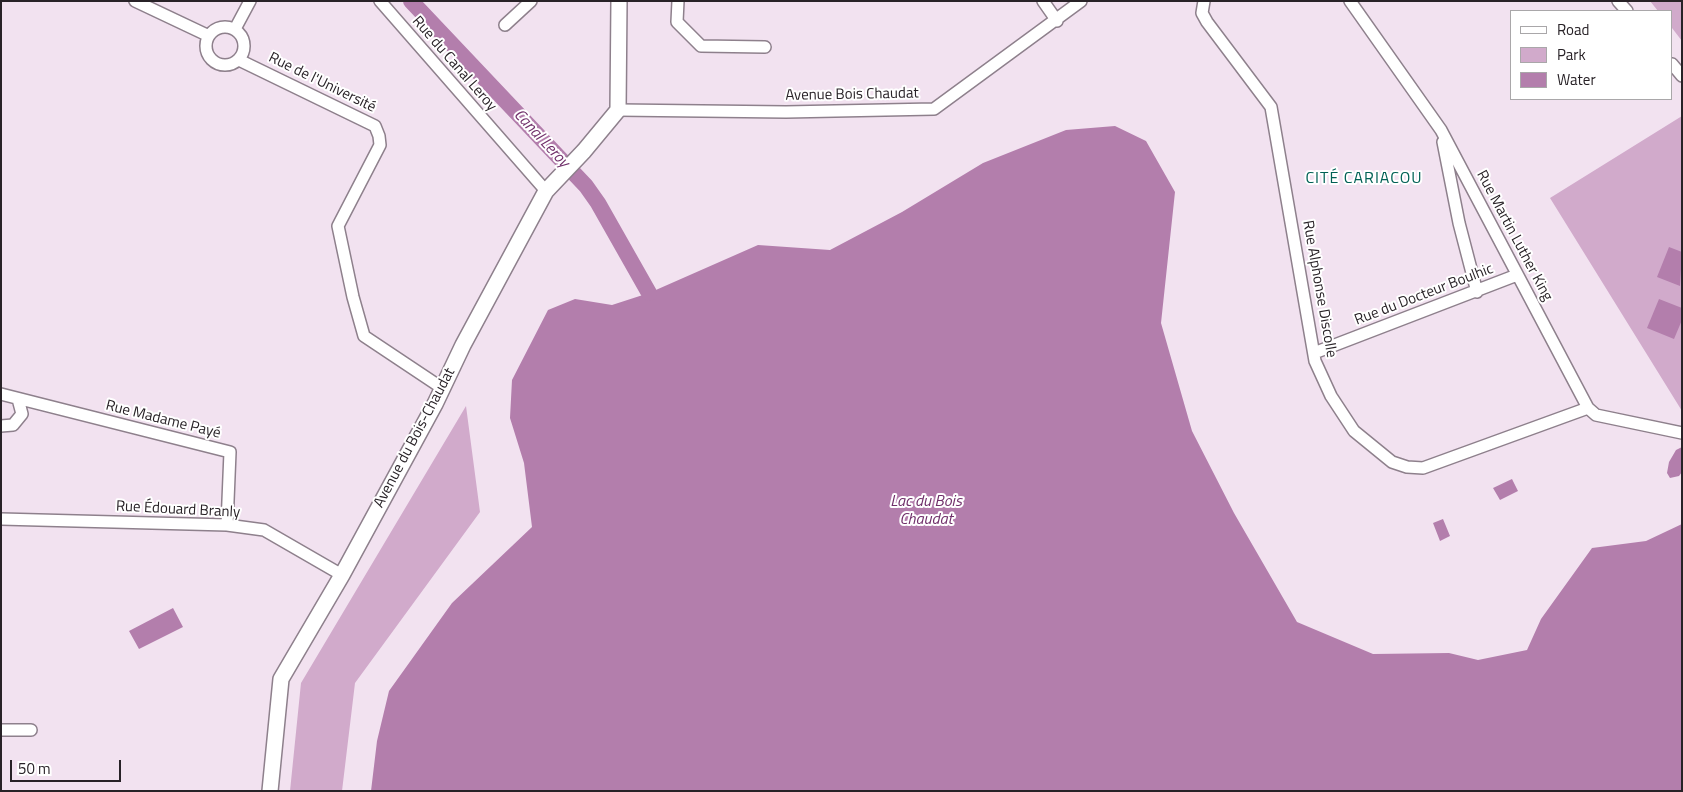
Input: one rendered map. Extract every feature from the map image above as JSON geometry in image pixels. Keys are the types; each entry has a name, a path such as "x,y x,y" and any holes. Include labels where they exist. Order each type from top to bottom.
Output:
{"street":[{"path":"135,1 209,36"},
{"path":"235,29 250,1"},
{"name":"Rue du Canal Leroy","path":"380,1 546,191"},
{"path":"505,25 531,1"},
{"path":"618,110 619,1"},
{"path":"678,1 677,22 701,46 765,47"},
{"path":"1043,1 1057,21"},
{"name":"Avenue Bois Chaudat","path":"618,110 786,112 934,109 1057,21 1081,1"},
{"name":"Rue Alphonse Discolle","path":"1204,1 1202,13 1207,22 1271,107 1314,354 1331,396 1354,431 1385,457 1407,467 1423,468 1588,408"},
{"name":"Rue Martin Luther King","path":"1350,1 1441,130 1588,408"},
{"path":"220,27 235,29 244,41 244,51 239,60 228,65 222,65 212,60 206,46 209,36 220,27"},
{"name":"Rue de l'Université","path":"239,60 375,126 380,145 338,226 353,297 364,336 442,388"},
{"path":"1673,65 1682,76"},
{"name":"Avenue du Bois-Chaudat","path":"270,791 281,679 342,575 546,191 584,151 618,110"},
{"path":"1441,130 1459,223 1477,292"},
{"name":"Rue du Docteur Boulhic","path":"1314,354 1517,275"},
{"name":"Rue Madame Payé","path":"1,394 230,452 227,525"},
{"path":"1,426 13,424 22,414 18,398"},
{"path":"1588,408 1596,415 1682,433"},
{"name":"Rue Édouard Branly","path":"1,519 227,525 264,530 342,575"},
{"path":"1,730 31,730"}],"green space":[{"path":"1650,1 1682,1 1682,41 1673,29 1673,10 1657,10"},
{"path":"1682,116 1682,411 1550,198"},
{"path":"466,406 480,512 355,683 342,791 290,791 301,683"}],"water":[{"name":"Lac du Bois Chaudat","path":"1115,126 1146,141 1175,192 1161,323 1192,431 1234,513 1297,622 1373,654 1449,653 1478,660 1527,650 1541,619 1592,548 1646,541 1682,524 1682,791 371,791 377,741 389,691 452,603 532,527 524,463 510,418 512,380 548,310 575,299 612,305 649,293 758,245 830,250 902,212 983,163 1066,130"},
{"path":"1669,247 1682,252 1680,286 1657,277"},
{"path":"1659,299 1682,308 1682,320 1674,339 1647,328"},
{"path":"1682,447 1682,472 1679,476 1670,478 1667,473 1669,462 1676,450"},
{"path":"1512,479 1518,491 1500,500 1493,488"},
{"path":"1443,519 1450,536 1440,541 1433,523"},
{"path":"173,608 183,627 139,649 129,631"}],"waterway":[{"name":"Canal Leroy","path":"411,1 586,186 598,203 649,293"}],"district":[{"name":"CITÉ CARIACOU","path":"1364,179"}]}
